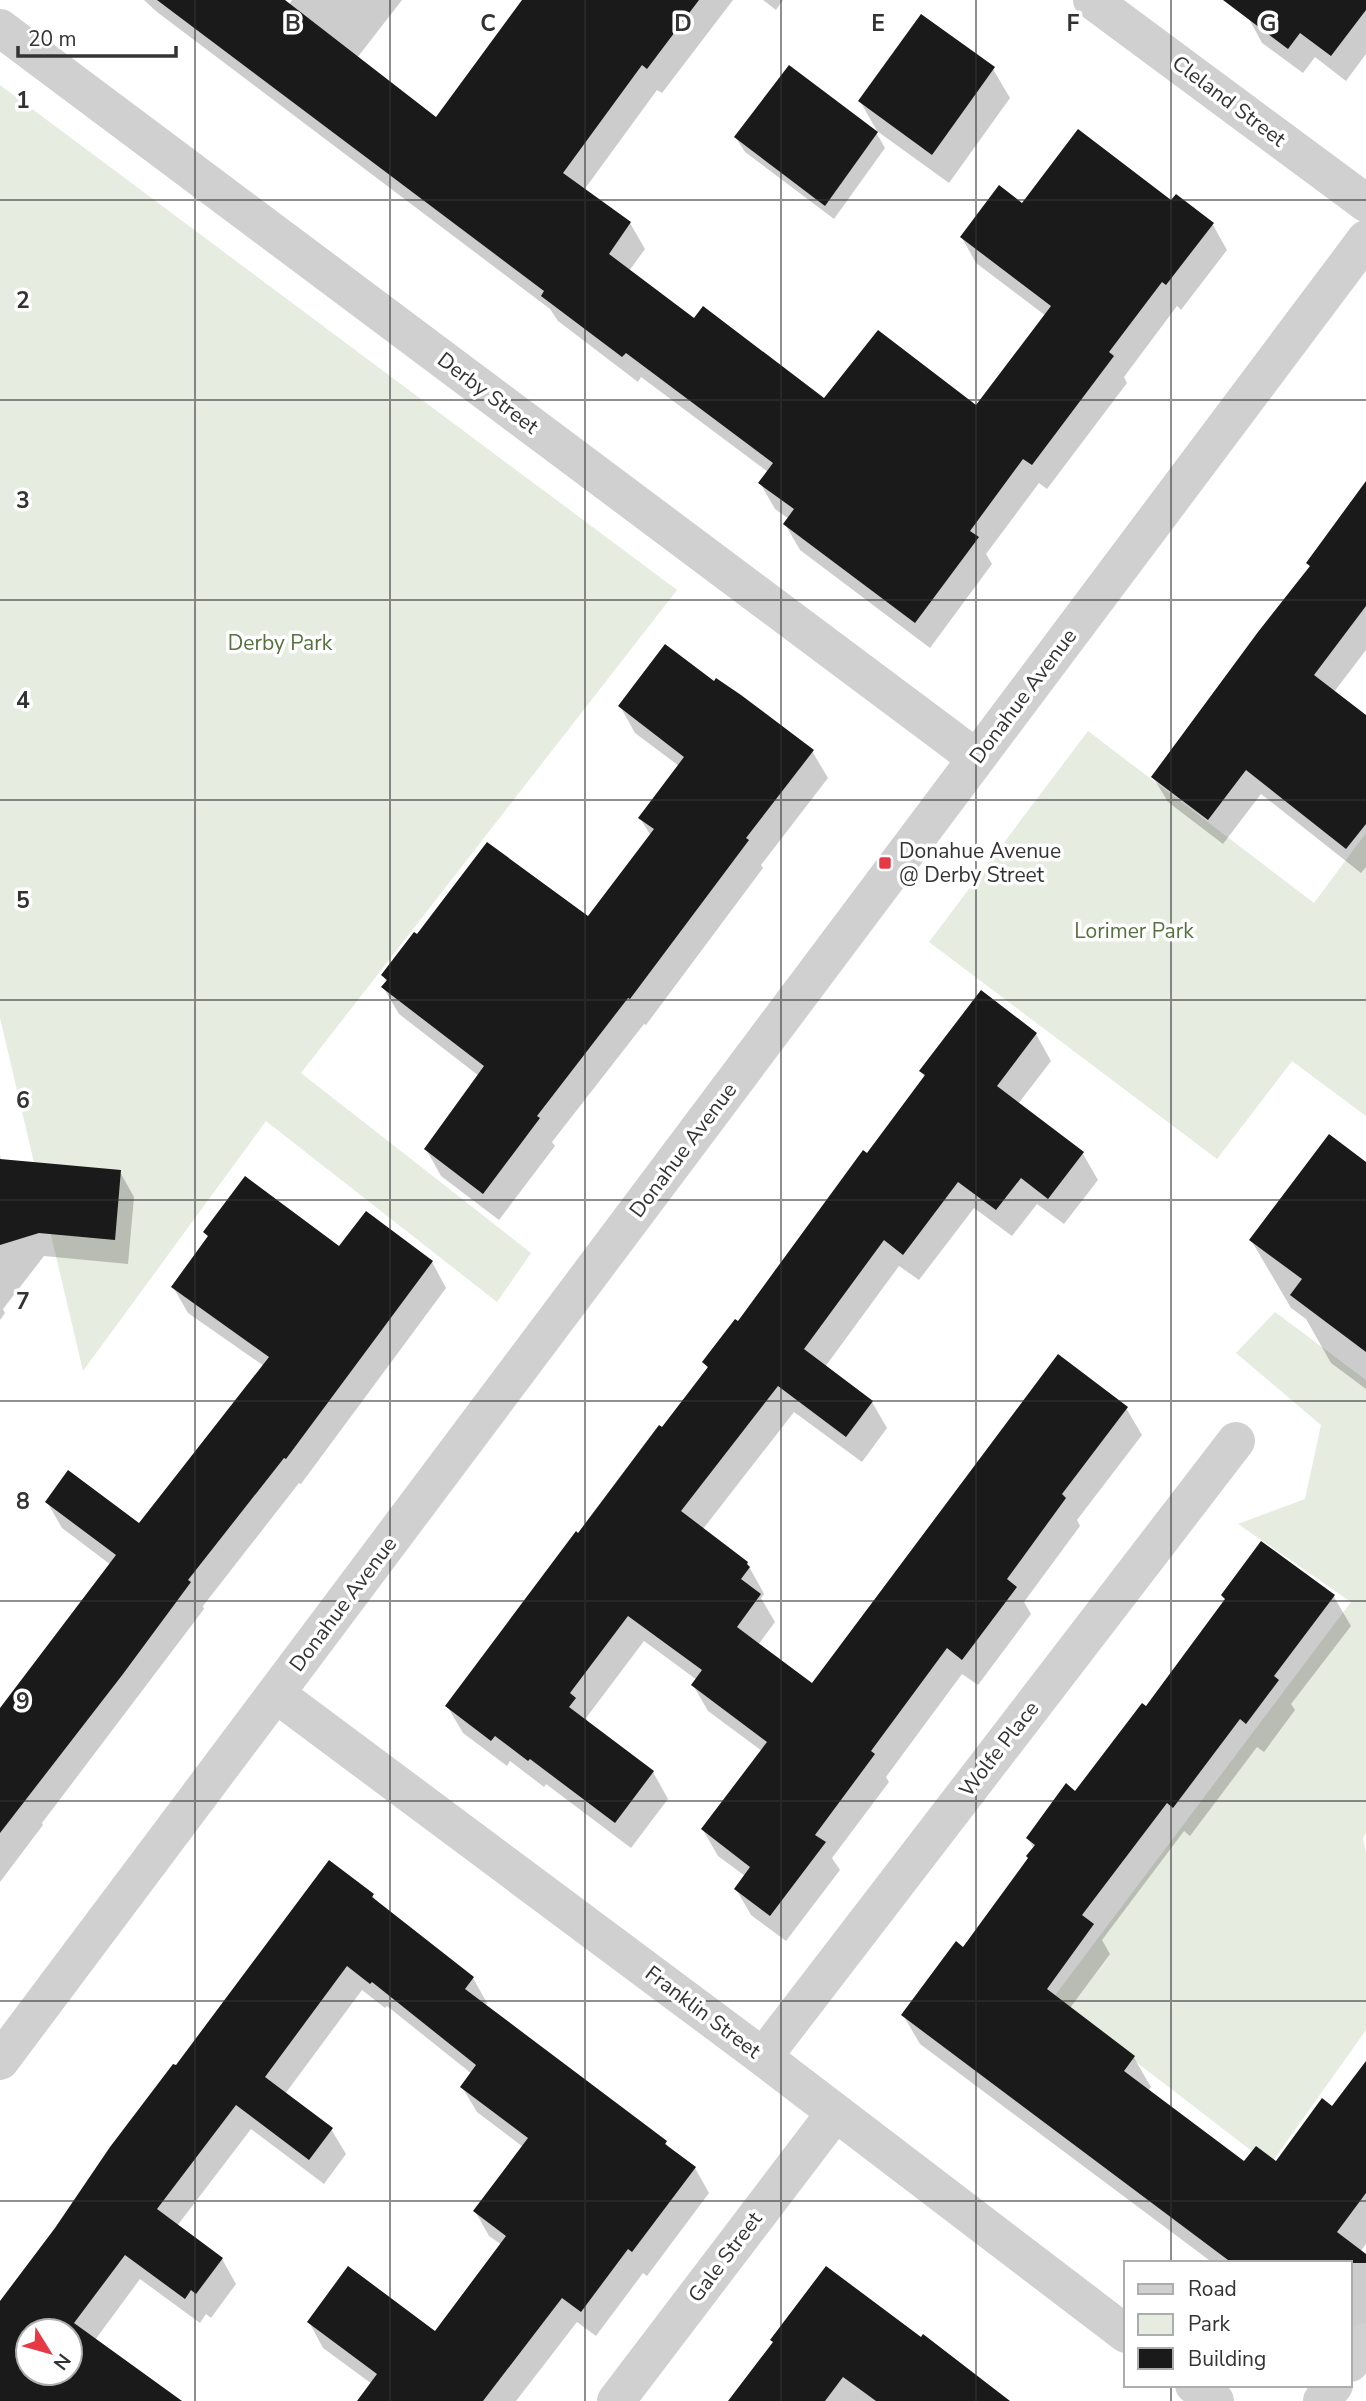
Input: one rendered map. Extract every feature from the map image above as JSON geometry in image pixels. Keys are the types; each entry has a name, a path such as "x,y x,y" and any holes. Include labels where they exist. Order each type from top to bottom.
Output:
{"street":[{"name":"Cleland Street","path":"1092,0 1366,203"},
{"name":"Derby Street","path":"0,28 976,758"},
{"name":"Donahue Avenue","path":"0,2062 1366,239"},
{"name":"Wolfe Place","path":"763,2057 1236,1441"},
{"name":"Franklin Street","path":"276,1694 763,2057 1124,2332"},
{"name":"Gale Street","path":"616,2401 835,2113"},
{"path":"1352,2360 1366,2342"},
{"path":"1197,2387 1215,2401"}],"green space":[{"name":"Derby Park","path":"0,85 677,590 301,1073 531,1253 497,1302 266,1121 83,1371 0,1018"},
{"name":"Lorimer Park","path":"1088,731 1314,903 1366,833 1366,1116 1292,1061 1217,1159 929,942"},
{"path":"1275,1312 1366,1380 1366,1833 1363,1838 1366,1853 1366,2030 1270,2165 1053,1998 1351,1602 1238,1524 1305,1499 1321,1425 1236,1353"}],"building":[{"path":"157,0 285,0 436,117 522,0 699,0 647,69 642,65 563,173 631,222 609,254 694,318 703,306 824,398 878,330 976,405 1051,306 960,237 999,185 1022,203 1078,129 1171,200 1176,194 1214,223 1166,285 1162,282 1109,352 1114,356 1032,465 1023,459 970,531 979,537 915,623 783,524 794,509 758,483 773,463 626,353 622,357 541,296 544,291"},
{"path":"1223,0 1366,0 1366,10 1331,56 1300,33 1288,49"},
{"path":"921,14 995,67 932,155 858,101"},
{"path":"789,65 878,132 825,206 734,137"},
{"path":"1366,481 1366,606 1314,675 1366,715 1366,824 1346,849 1246,770 1208,820 1151,777 1310,566 1306,563"},
{"path":"665,644 714,681 716,678 741,695 814,750 746,838 749,840 630,999 628,998 537,1116 540,1118 483,1194 424,1149 484,1066 381,987 387,980 381,975 414,932 417,934 487,842 588,916 654,829 638,818 684,757 618,706"},
{"path":"981,990 1037,1033 997,1086 1084,1152 1048,1199 1021,1178 996,1210 958,1182 903,1255 884,1240 804,1349 873,1401 846,1437 778,1386 681,1511 748,1562 750,1567 741,1579 761,1594 737,1627 812,1683 1058,1354 1128,1407 1062,1494 1066,1498 1007,1579 1017,1587 962,1660 947,1648 871,1751 875,1754 815,1835 826,1842 770,1916 734,1889 750,1867 701,1829 767,1742 691,1685 702,1670 628,1616 570,1693 576,1698 569,1707 654,1771 615,1823 530,1759 528,1761 495,1736 491,1741 445,1706 576,1531 578,1533 659,1425 662,1427 708,1367 702,1362 735,1319 738,1321 863,1150 867,1153 925,1075 919,1071"},
{"path":"1329,1134 1366,1162 1366,1352 1290,1295 1302,1279 1249,1240"},
{"path":"0,1159 121,1170 115,1240 39,1233 0,1245"},
{"path":"245,1176 339,1246 366,1211 433,1261 286,1459 284,1458 188,1580 191,1582 123,1674 0,1833 0,1708 116,1555 45,1502 68,1470 139,1523 269,1357 171,1287 208,1236 203,1232"},
{"path":"1261,1541 1335,1595 1274,1676 1279,1680 1246,1724 1240,1719 1173,1808 1167,1803 1082,1915 1094,1924 1047,1989 1135,2056 1124,2071 1244,2161 1256,2146 1276,2161 1322,2098 1332,2106 1366,2061 1366,2193 1337,2232 1366,2254 1366,2263 1229,2261 901,2015 956,1941 963,1947 1028,1858 1026,1856 1035,1845 1026,1838 1066,1783 1075,1791 1142,1703 1146,1706 1225,1599 1221,1595"},
{"path":"329,1860 474,1977 465,1989 667,2141 665,2144 696,2167 632,2252 628,2249 581,2312 562,2298 483,2401 357,2401 377,2374 307,2322 348,2266 435,2331 506,2236 473,2211 528,2138 460,2087 476,2065 372,1982 370,1984 347,1966 265,2077 333,2128 309,2160 236,2105 157,2209 223,2258 196,2294 191,2290 185,2299 125,2255 78,2317 14,2317 14,2387 84,2387 84,2330 182,2401 0,2401 0,2301 173,2064 176,2065"},
{"path":"826,2266 921,2337 923,2334 1010,2401 876,2401 843,2377 825,2401 728,2401"}],"place":[{"name":"Donahue Avenue @ Derby Street","path":"885,863"}]}
